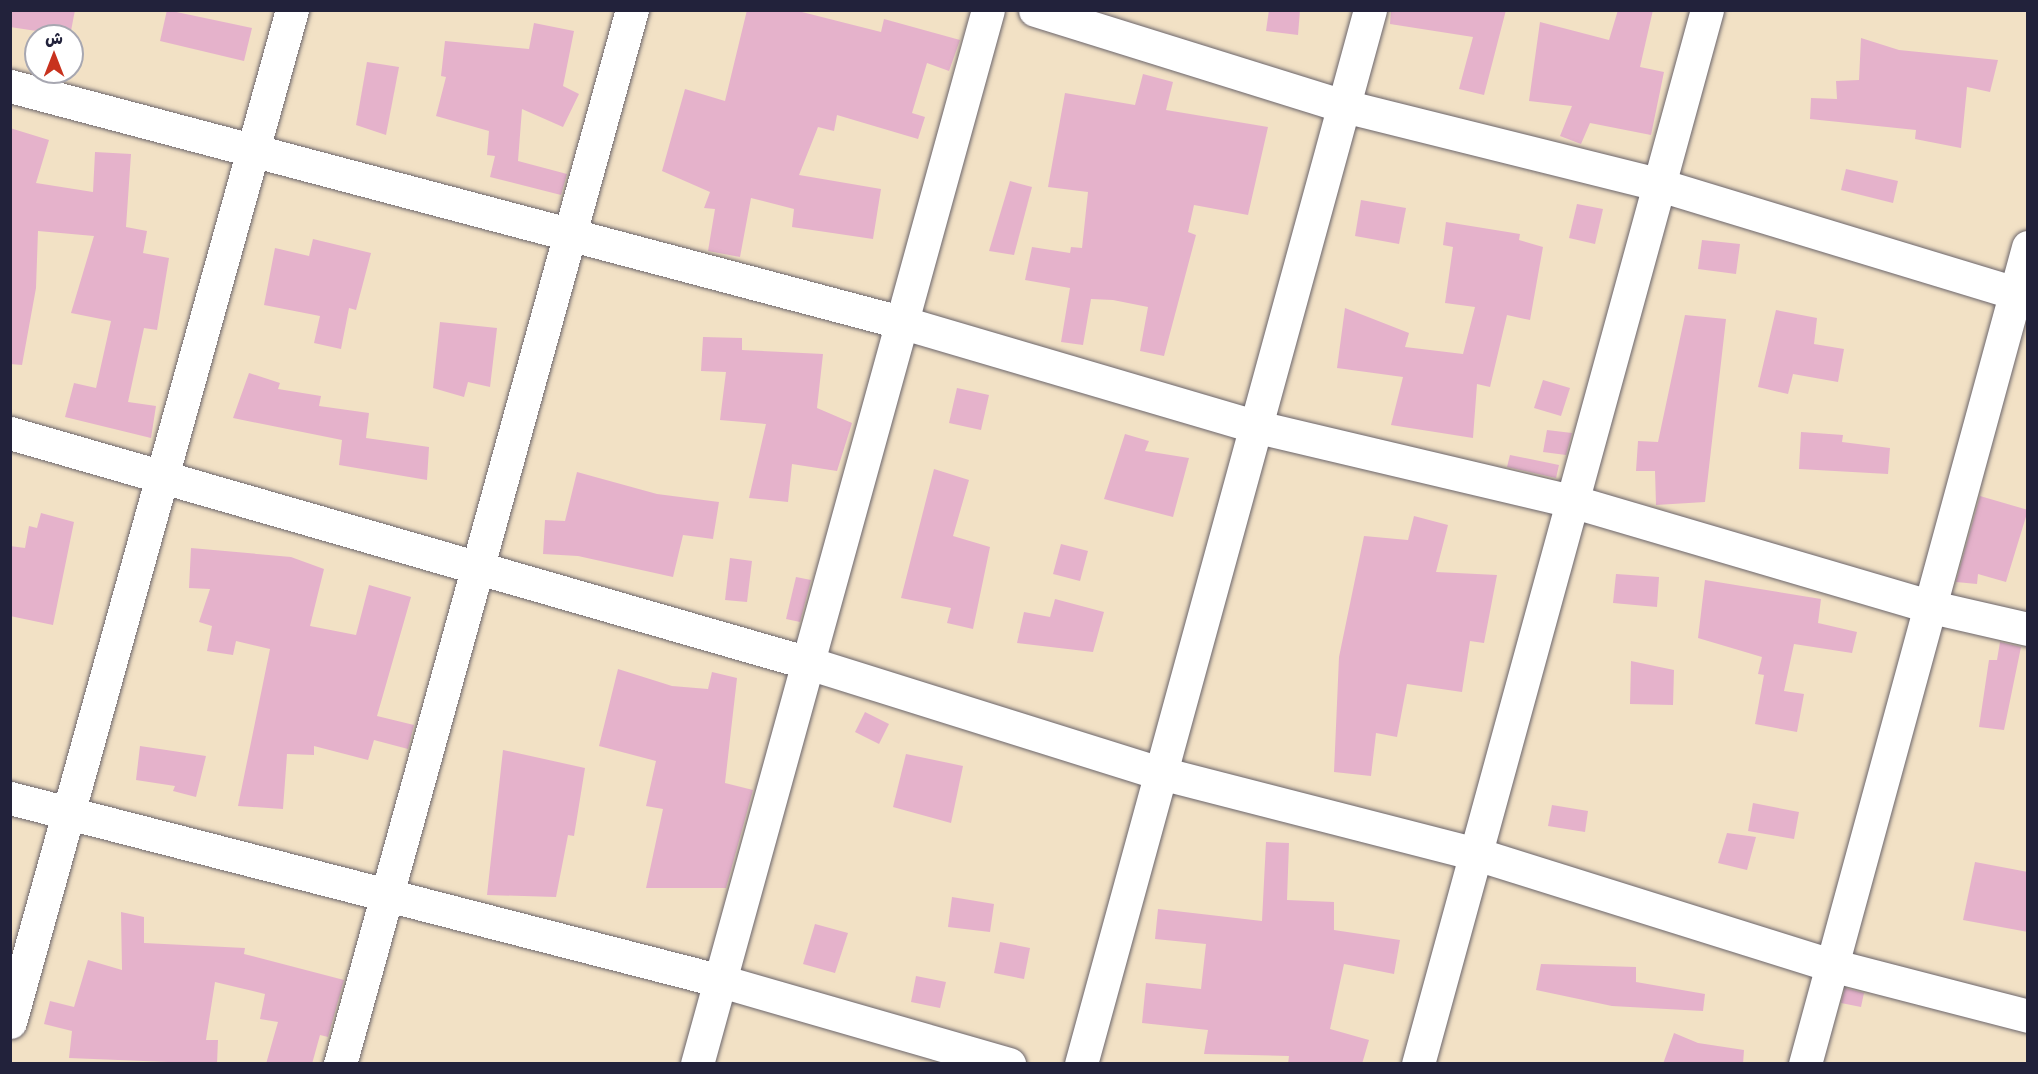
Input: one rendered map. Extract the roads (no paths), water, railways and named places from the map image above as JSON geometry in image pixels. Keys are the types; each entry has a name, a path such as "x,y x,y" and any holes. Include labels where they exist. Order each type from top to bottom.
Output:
{"street":[{"path":"10,1022 71,814 160,476 255,151 292,10"},
{"path":"340,1064 389,896 475,566 572,235 632,10"},
{"path":"697,1064 805,662 904,323 988,10"},
{"path":"1035,10 1344,106 1660,185 2021,296"},
{"path":"1081,1064 1157,772 1258,427 1370,10"},
{"path":"1418,1064 1473,854 1575,502 1707,10"},
{"path":"10,86 904,323 1258,427 1575,502 1932,607 2028,629"},
{"path":"1805,1064 2021,296 2028,247"},
{"path":"10,433 805,662 1157,772 1473,854 1831,965 2028,1016"},
{"path":"10,798 721,981 1009,1064"}]}
